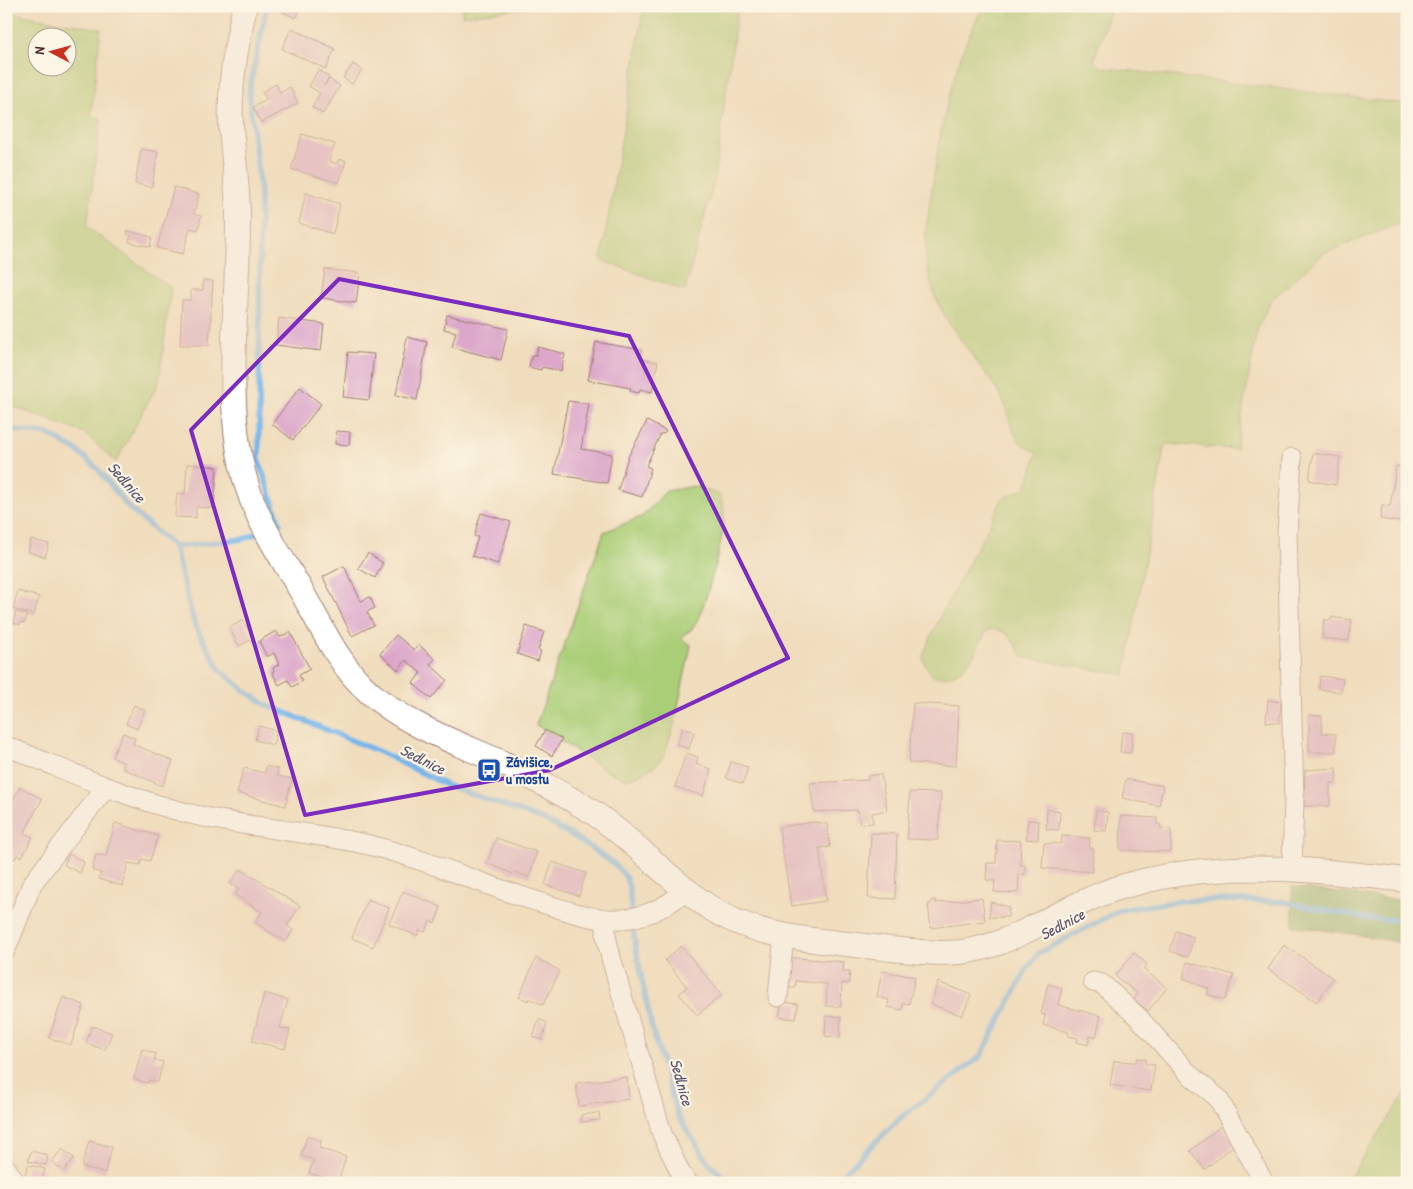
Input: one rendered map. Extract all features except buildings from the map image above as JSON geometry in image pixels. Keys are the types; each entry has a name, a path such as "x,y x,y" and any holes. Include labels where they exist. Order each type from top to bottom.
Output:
{"main road":[{"path":"245,6 234,52 231,121 238,200 233,373 239,454 247,487 266,529 337,653 367,690 406,719 511,767 588,810 622,835 705,905 737,923 784,936 928,952 971,952 1014,938 1090,899 1128,885 1194,873 1292,868 1407,880"}],"street":[{"path":"1292,458 1288,533 1294,806 1292,868"},
{"path":"6,746 106,788 156,805 218,821 376,846 533,901 570,912 610,919 637,916 660,909 686,890"},
{"path":"6,949 32,884 106,788"},
{"path":"610,919 606,936 611,958 662,1134 681,1174 688,1183"},
{"path":"778,997 784,936"},
{"path":"1093,982 1102,984 1138,1017 1190,1075 1218,1098 1264,1183"},
{"path":"6,1168 16,1183"}],"highlighted area":[{"path":"339,279 629,336 788,658 550,770 305,815 191,430"}],"green space":[{"path":"462,6 538,6 462,16"},
{"path":"644,6 738,6 714,181 685,291 601,260"},
{"path":"984,6 1112,6 1094,60 1099,67 1407,104 1407,221 1324,253 1271,300 1257,330 1236,449 1165,444 1125,675 1023,657 1008,636 999,630 986,631 978,648 967,664 960,671 952,675 943,677 933,676 925,665 923,656 951,596 1002,499 1026,488 1037,453 1017,438 998,391 941,309 935,296 926,261 927,222 949,94 964,49"},
{"path":"6,12 101,29 91,116 101,118 87,227 171,288 159,382 116,462 84,433 6,404"},
{"path":"696,486 720,495 724,522 720,545 702,609 692,629 683,635 682,639 691,645 674,725 664,756 655,766 637,776 625,779 607,771 536,725 604,532 643,516 666,491"},
{"path":"1292,887 1407,901 1407,944 1293,926"},
{"path":"1407,1091 1407,1183 1346,1183"}],"waterway":[{"path":"267,6 249,92 260,190 259,461 280,524 270,528"},
{"name":"Sedlnice","path":"6,429 48,434 76,450 97,468 128,507 174,547 195,626 220,670 248,693 267,705 382,753 446,785 544,820 575,837 613,863 625,876 629,887 635,944 651,1024 678,1116 710,1165 731,1183"},
{"path":"174,547 243,539 261,532"},
{"name":"Sedlnice","path":"834,1183 900,1118 981,1056 1028,967 1039,953 1120,910 1180,901 1284,902 1370,919 1407,920"}],"place":[{"name":"Závišice, u mostu","path":"489,770"}]}
